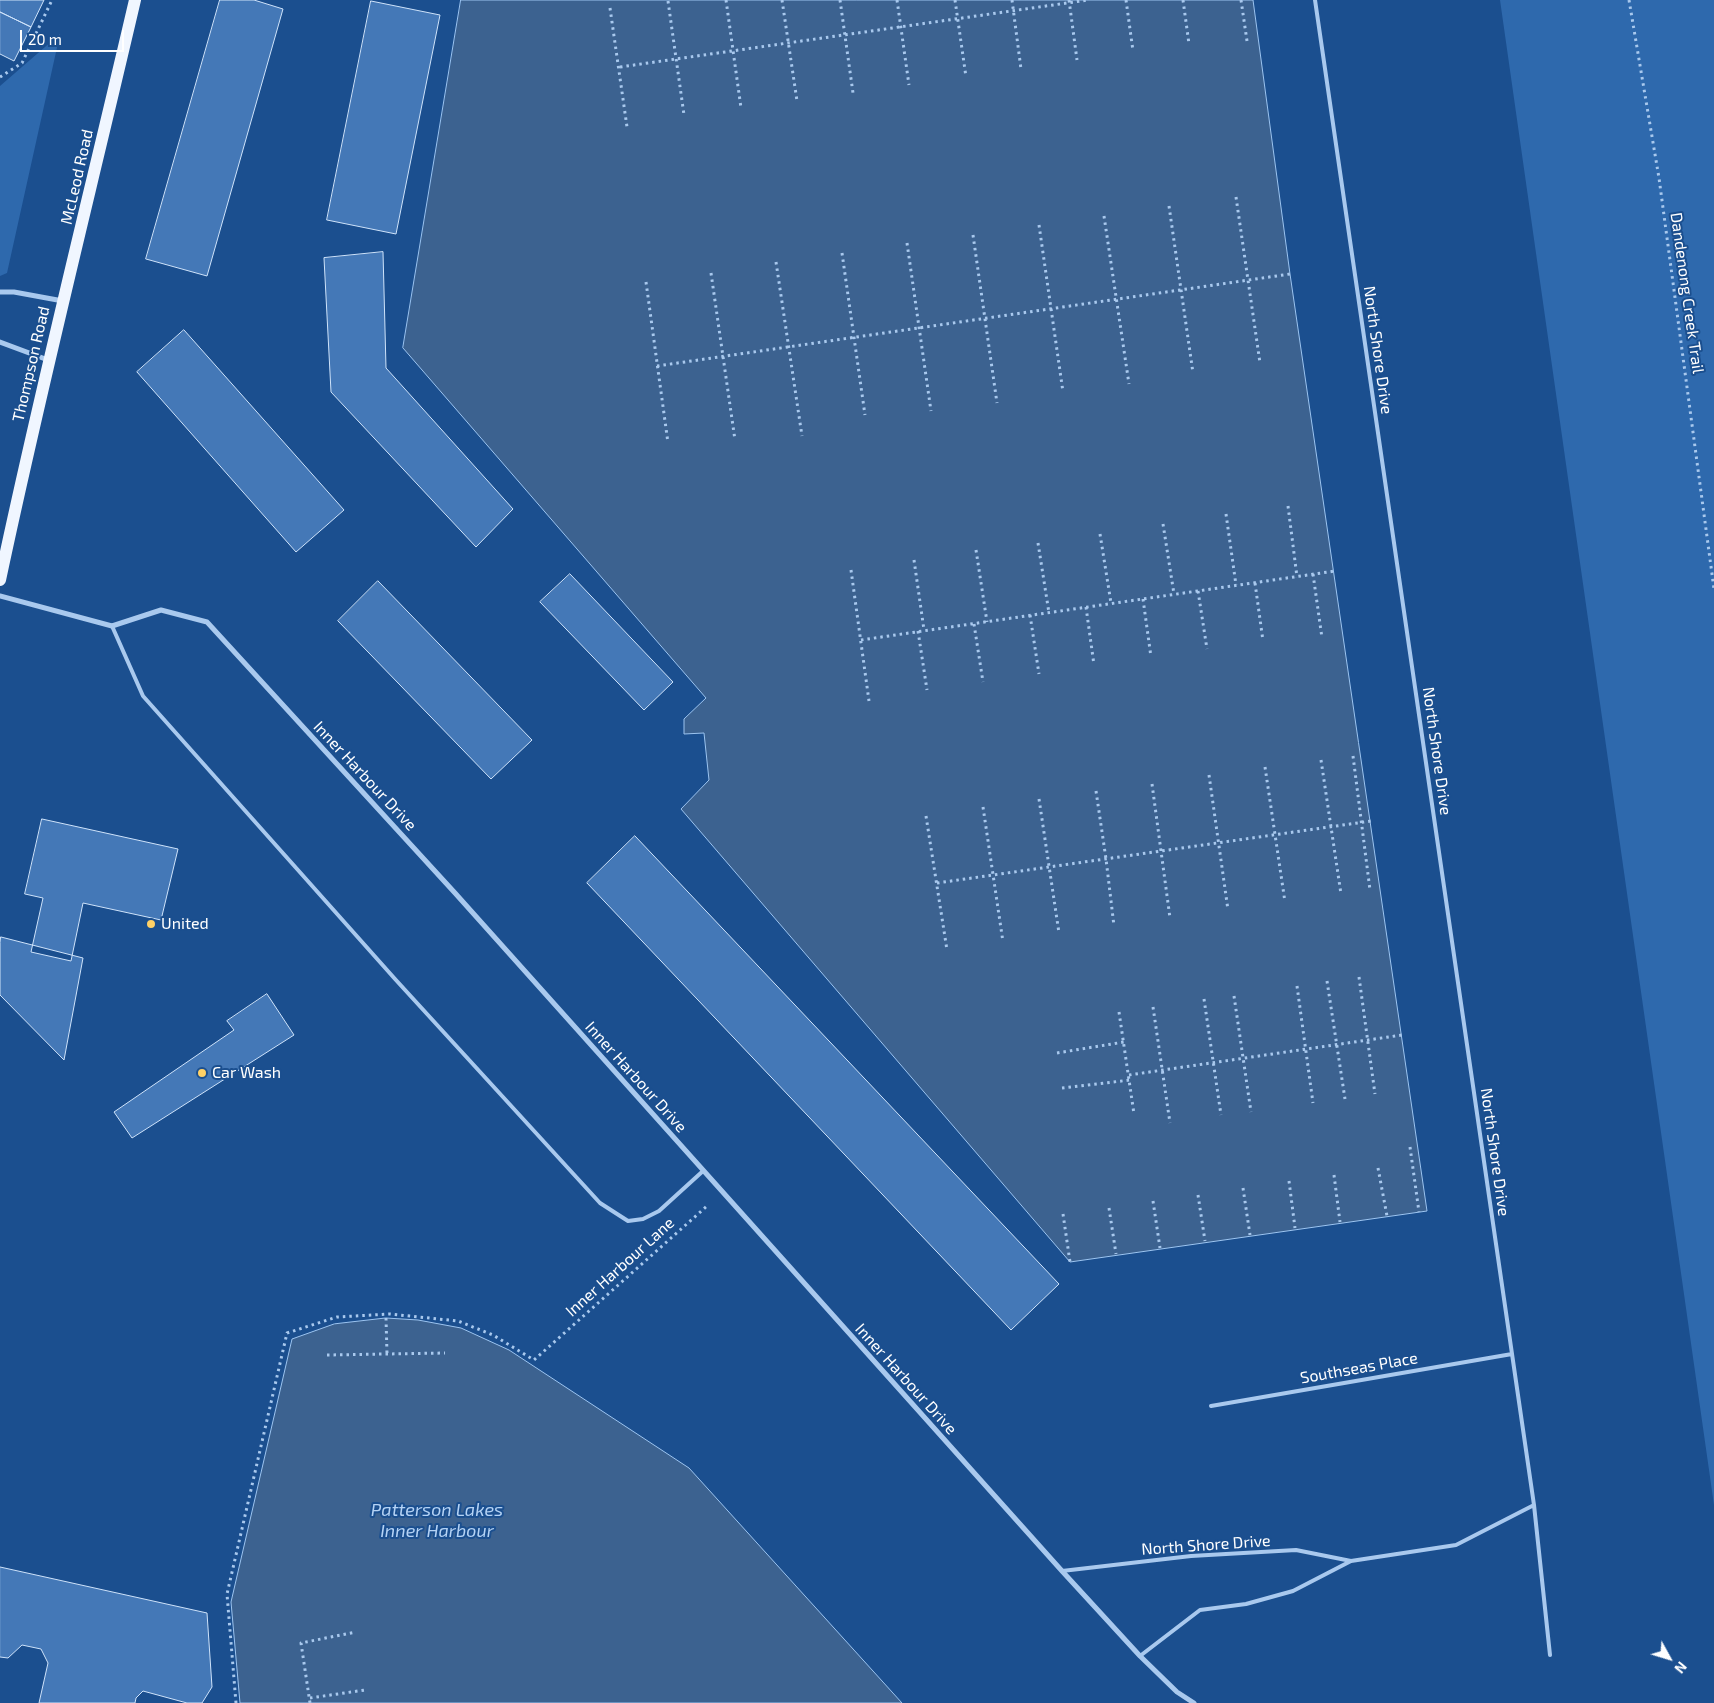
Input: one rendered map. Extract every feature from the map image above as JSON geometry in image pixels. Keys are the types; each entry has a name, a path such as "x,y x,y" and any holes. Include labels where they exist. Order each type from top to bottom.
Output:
{"main road":[{"name":"McLeod Road","path":"62,300 82,228 135,0"},
{"name":"Thompson Road","path":"0,580 62,300"}],"street":[{"path":"0,292 14,292 62,300"},
{"path":"0,342 48,360"},
{"path":"0,596 112,626"},
{"name":"Inner Harbour Drive","path":"112,626 162,610 207,622 462,900 1062,1571 1140,1656 1177,1692 1194,1703"}],"lane":[{"name":"North Shore Drive","path":"1315,0 1534,1506 1550,1655"},
{"path":"112,626 143,696 362,942 600,1203 628,1221 643,1219 659,1211 703,1171"},
{"name":"Southseas Place","path":"1211,1406 1512,1354"},
{"name":"North Shore Drive","path":"1140,1656 1200,1610 1246,1604 1294,1592 1351,1561 1456,1545 1534,1506"},
{"name":"North Shore Drive","path":"1062,1571 1191,1556 1296,1550 1351,1561"}],"path":[{"path":"0,77 22,62 52,0"},
{"path":"726,0 741,108"},
{"path":"782,0 796,101"},
{"path":"840,0 853,93"},
{"path":"897,0 909,85"},
{"path":"955,0 966,77"},
{"path":"1012,0 1021,69"},
{"path":"620,67 1013,11 1069,1 1088,0"},
{"path":"1126,0 1133,51"},
{"path":"1183,0 1189,44"},
{"path":"1241,0 1247,41"},
{"name":"Dandenong Creek Trail","path":"1629,0 1659,178 1714,590"},
{"path":"668,1 684,115"},
{"path":"1069,1 1077,60"},
{"path":"610,8 620,67 627,127"},
{"path":"1236,197 1260,363"},
{"path":"1170,206 1193,373"},
{"path":"1104,216 1129,384"},
{"path":"1039,225 1063,392"},
{"path":"973,234 997,403"},
{"path":"907,243 931,411"},
{"path":"842,253 865,415"},
{"path":"776,262 802,436"},
{"path":"711,273 735,440"},
{"path":"657,366 1290,274"},
{"path":"646,282 668,444"},
{"path":"1288,506 1297,577"},
{"path":"1226,514 1236,586"},
{"path":"1163,524 1174,594"},
{"path":"1100,534 1111,603"},
{"path":"1038,543 1049,613"},
{"path":"976,550 987,622"},
{"path":"914,560 924,630"},
{"path":"851,570 869,701"},
{"path":"860,640 1335,571"},
{"path":"1313,574 1322,638"},
{"path":"1255,583 1263,641"},
{"path":"1198,591 1207,649"},
{"path":"1143,599 1151,657"},
{"path":"1086,607 1094,665"},
{"path":"1030,615 1038,674"},
{"path":"974,624 983,682"},
{"path":"918,632 927,690"},
{"path":"1353,756 1370,890"},
{"path":"1321,760 1340,894"},
{"path":"1265,768 1285,902"},
{"path":"1209,775 1228,910"},
{"path":"1152,784 1170,918"},
{"path":"1096,791 1114,926"},
{"path":"1039,799 1059,933"},
{"path":"983,807 1003,942"},
{"path":"926,816 947,950"},
{"path":"937,883 1371,821"},
{"path":"1359,978 1375,1094"},
{"path":"1327,981 1345,1099"},
{"path":"1297,986 1313,1103"},
{"path":"1234,996 1251,1112"},
{"path":"1204,999 1221,1115"},
{"path":"1153,1007 1170,1123"},
{"path":"1119,1012 1134,1114"},
{"path":"1062,1088 1162,1070 1402,1035"},
{"path":"1057,1053 1124,1042"},
{"path":"1410,1148 1419,1212"},
{"path":"1378,1168 1387,1216"},
{"path":"1334,1176 1340,1222"},
{"path":"1289,1181 1295,1228"},
{"path":"1243,1188 1250,1235"},
{"name":"Inner Harbour Lane","path":"236,1703 227,1594 287,1333 337,1318 390,1314 458,1321 493,1335 534,1360 722,1192"},
{"path":"1198,1194 1205,1241"},
{"path":"1153,1201 1160,1248"},
{"path":"1108,1208 1116,1254"},
{"path":"1063,1214 1070,1262"},
{"path":"386,1318 387,1354"},
{"path":"327,1355 445,1353"},
{"path":"356,1632 301,1643 310,1701 365,1690"}],"shaded area":[{"path":"1500,0 1714,0 1714,1505"},
{"path":"60,34 7,273 0,276 0,86"}],"water":[{"path":"461,0 1253,0 1290,274 1427,1211 1070,1262 681,809 709,780 704,733 684,734 684,719 706,698 403,348"},
{"name":"Patterson Lakes Inner Harbour","path":"386,1318 418,1320 461,1328 509,1350 689,1468 902,1703 240,1703 231,1602 292,1339 334,1324"}],"building":[{"path":"0,0 44,0 31,27 0,12"},
{"path":"220,0 254,0 283,9 207,276 146,259"},
{"path":"371,1 440,15 396,234 327,220"},
{"path":"0,12 31,27 14,61 0,54"},
{"path":"383,252 386,368 513,509 476,547 331,392 324,258"},
{"path":"184,330 344,510 296,552 137,372"},
{"path":"570,574 673,682 644,710 540,602"},
{"path":"378,581 532,740 491,779 338,621"},
{"path":"42,819 178,849 161,920 83,903 71,961 31,952 43,898 25,894"},
{"path":"635,836 1059,1284 1011,1330 587,883"},
{"path":"1,937 83,958 64,1060 0,995"},
{"name":"Car Wash","path":"267,994 294,1035 132,1138 114,1112 234,1030 227,1021"},
{"path":"0,1567 207,1613 212,1687 202,1703 187,1703 143,1691 136,1698 135,1703 39,1703 48,1663 41,1649 22,1645 8,1658 0,1657"}],"place":[{"name":"United","path":"151,924"},
{"name":"Car Wash","path":"202,1073"}]}
